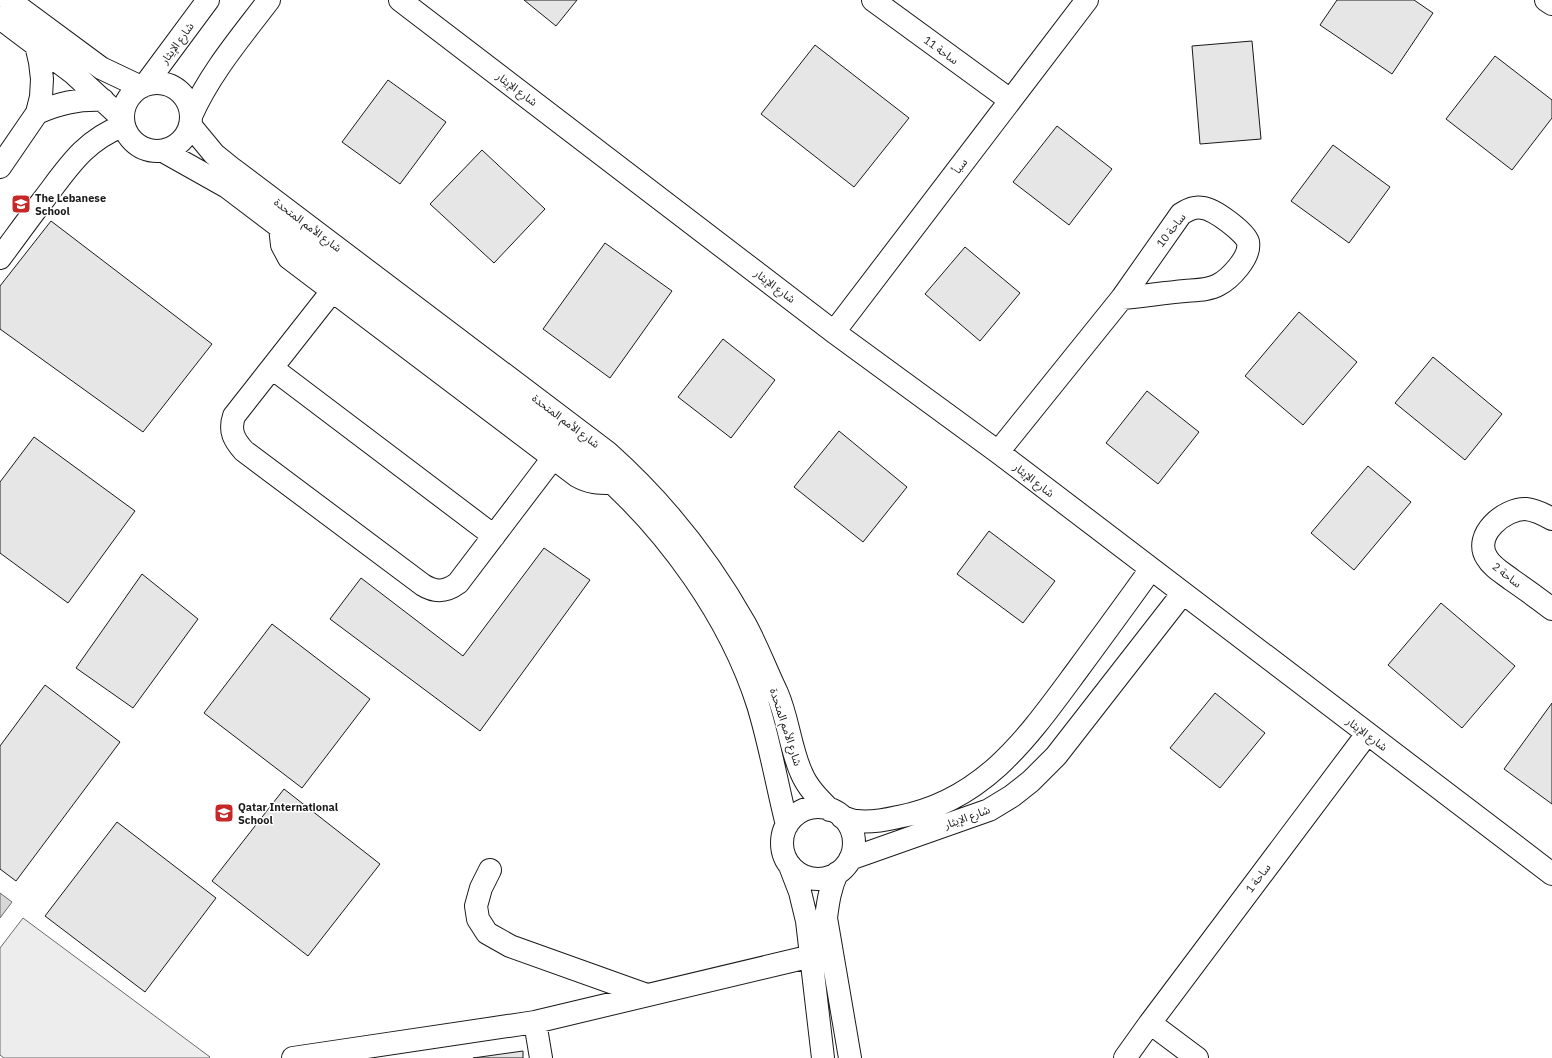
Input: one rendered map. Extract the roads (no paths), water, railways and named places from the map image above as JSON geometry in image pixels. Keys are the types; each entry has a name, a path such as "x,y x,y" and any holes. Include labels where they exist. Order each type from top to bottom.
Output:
{"street":[{"path":"9,0 94,64 143,86"},
{"name":"شارع الإيثار","path":"143,86 208,0"},
{"path":"190,121 189,107 185,99 176,89 163,84 154,83 143,86 133,93 124,109 125,130 131,140 140,147 151,151 163,151 172,148 180,142 186,134 199,97 213,73 269,0"},
{"name":"شارع الإيثار","path":"400,0 834,332 998,452 1552,874"},
{"name":"ساحة 11","path":"873,0 1010,100"},
{"name":"سبأ","path":"834,332 1087,0"},
{"path":"1546,0 1552,4"},
{"path":"0,18 73,73 103,100 124,122"},
{"path":"0,167 37,113 41,97 42,79 36,45"},
{"path":"37,113 69,101 86,99 103,100"},
{"name":"شارع الأمم المتحدة","path":"190,121 214,154 230,167 607,452 640,483 674,521 713,572 746,625 778,696 801,772 813,793 836,813"},
{"path":"0,258 74,159 97,139 124,122"},
{"name":"شارع الأمم المتحدة","path":"163,151 226,187 562,441 598,469 648,520 674,551 698,584 727,632 743,667 758,705 787,825"},
{"name":"ساحة 10","path":"998,452 1122,298 1180,214 1191,208 1203,208 1216,213 1243,234 1248,243 1247,252 1241,264 1230,278 1217,286 1122,298"},
{"path":"280,227 282,245 289,258 553,458 585,480 592,482 612,483"},
{"path":"333,290 234,416 232,424 234,439 244,451 429,589 437,591 445,590 458,583 553,458"},
{"path":"272,368 494,536"},
{"name":"ساحة 2","path":"1552,519 1527,509 1506,515 1488,529 1484,549 1486,557 1495,567 1552,608"},
{"name":"شارع الإيثار","path":"836,813 856,822 884,820 907,816 925,811 977,784 1001,764 1026,739 1151,569"},
{"name":"شارع الإيثار","path":"843,866 989,810 1012,796 1031,781 1056,756 1183,594"},
{"name":"ساحة 1","path":"1125,1058 1367,734"},
{"path":"843,866 826,878 806,878 797,873 784,857 782,846 783,835 787,825 801,812 810,808 820,808 836,813 850,828 854,841 843,866 832,884 828,899 826,918 850,1058"},
{"path":"790,866 800,892 807,920 823,1058"},
{"path":"490,870 481,888 476,906 478,919 487,933 510,946 647,995"},
{"path":"293,1058 535,1022 812,956"},
{"path":"535,1022 541,1058"},
{"path":"1150,1023 1197,1058"}],"place":[{"name":"The Lebanese School","path":"21,204"},
{"name":"Qatar International School","path":"224,813"}]}
